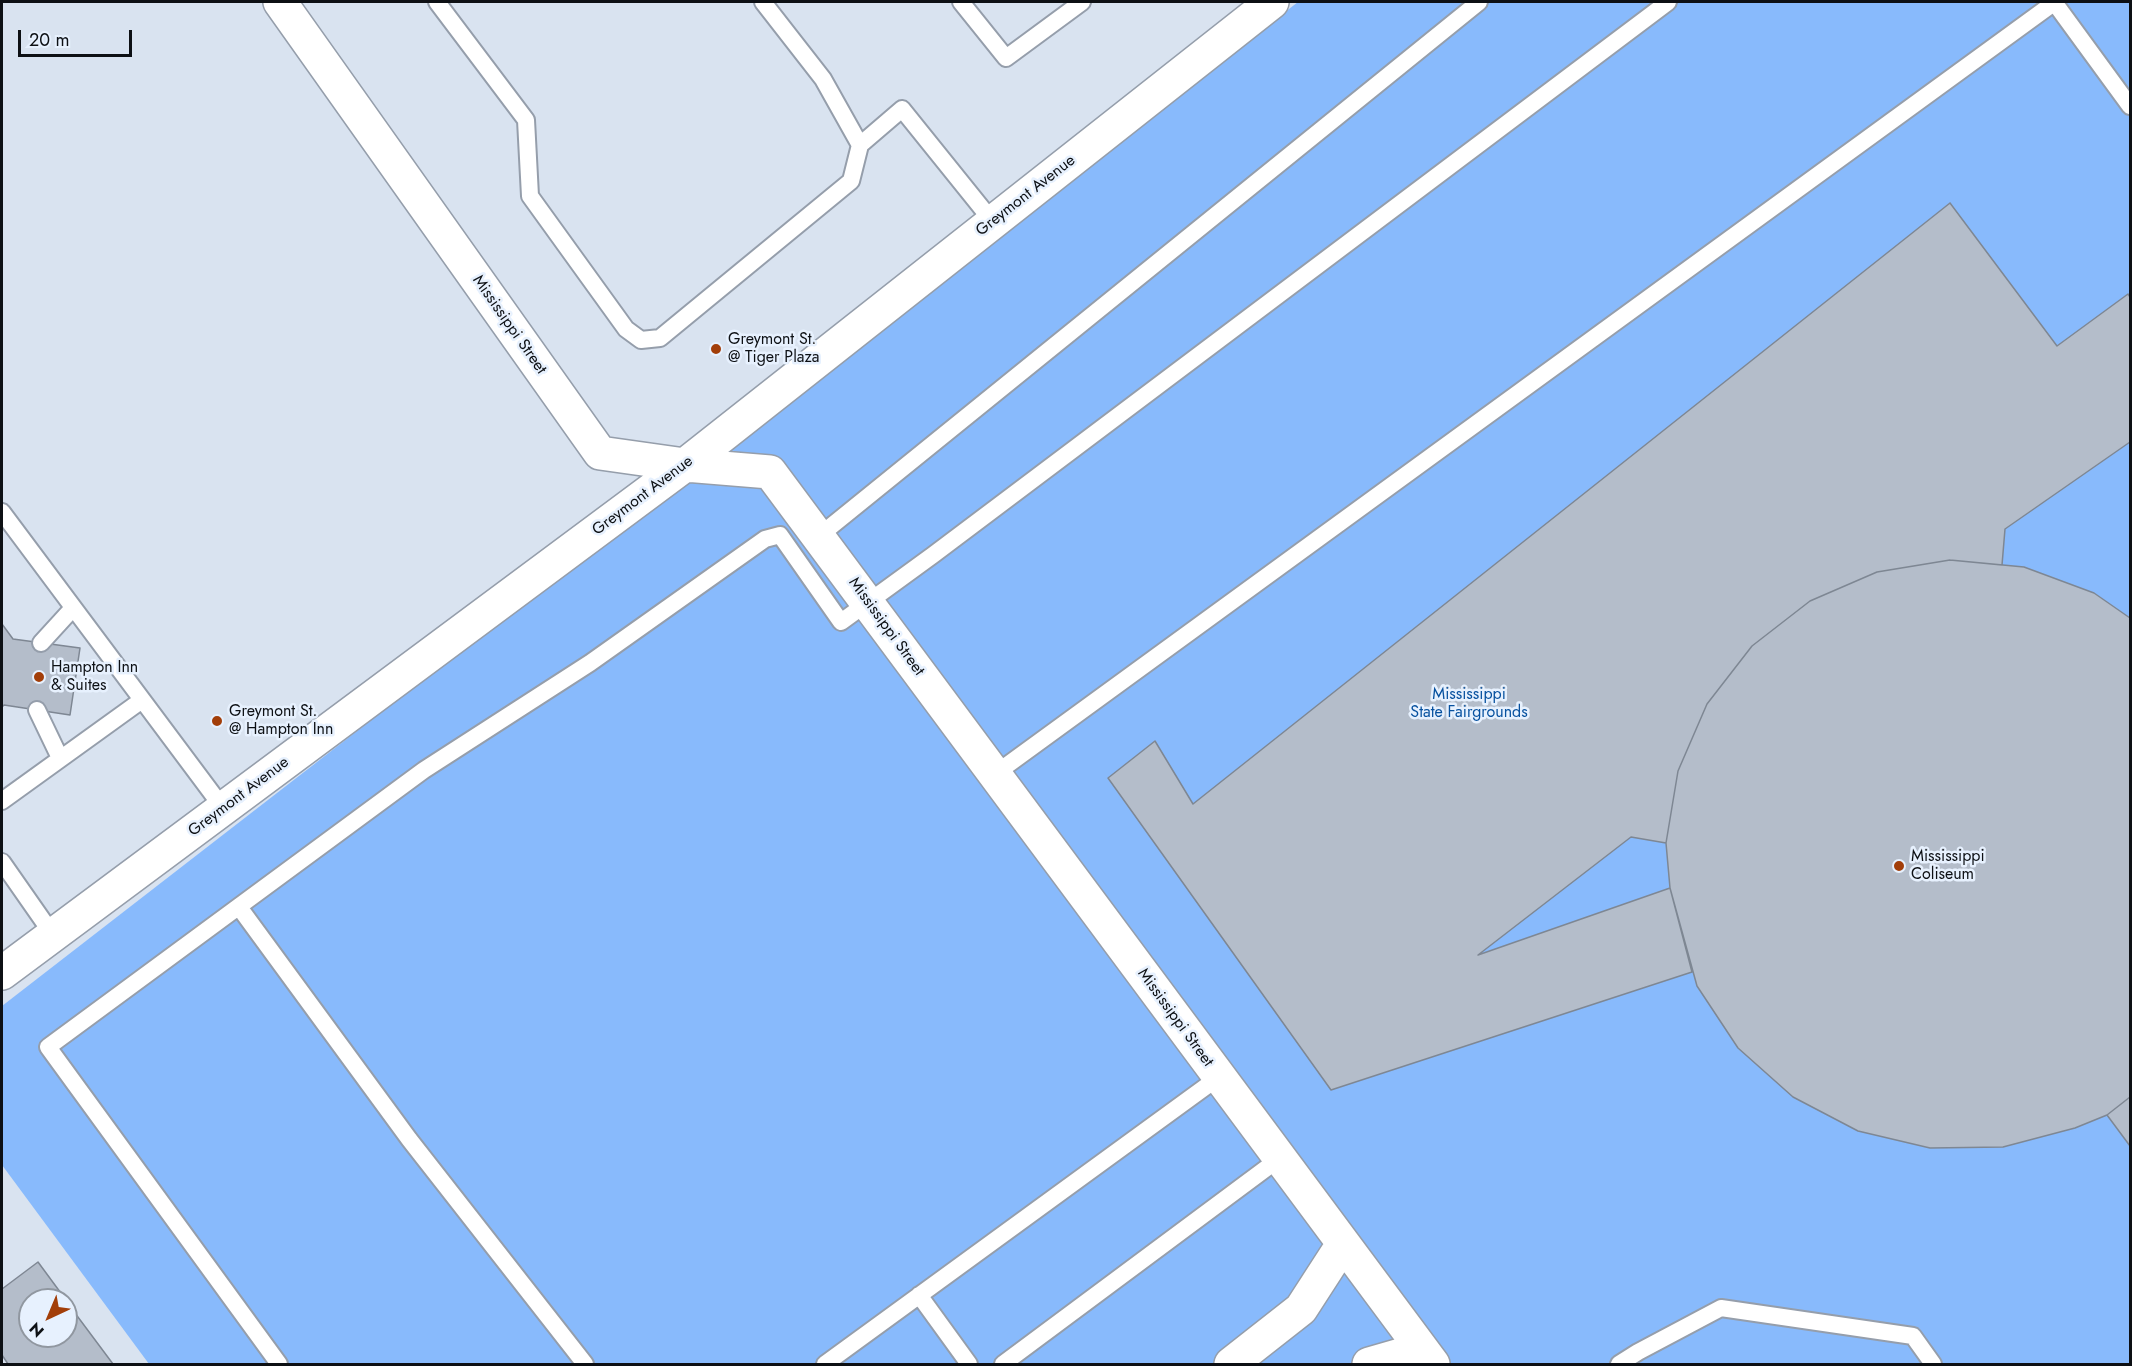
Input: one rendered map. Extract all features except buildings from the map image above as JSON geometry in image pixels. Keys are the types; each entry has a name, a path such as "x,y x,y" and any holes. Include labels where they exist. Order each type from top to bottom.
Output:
{"street":[{"name":"Mississippi Street","path":"280,2 600,453 685,465 770,472 1427,1357"},
{"name":"Greymont Avenue","path":"2,973 685,465 1272,2"},
{"path":"1231,1365 1301,1309 1343,1244"},
{"path":"1369,1365 1427,1357"}],"lane":[{"path":"437,2 526,120 530,196 626,329 641,340 660,338 851,181 860,145 902,109 993,222"},
{"path":"764,2 823,79 860,145"},
{"path":"961,2 1006,58 1082,2"},
{"path":"819,536 1479,2"},
{"path":"279,1365 48,1047 424,770 590,663 765,539 780,535 841,622 869,604 1668,2"},
{"path":"995,774 2054,2 2130,106"},
{"path":"2,512 223,808"},
{"path":"42,643 74,608"},
{"path":"2,801 142,700"},
{"path":"37,710 60,758"},
{"path":"2,862 53,935"},
{"path":"238,907 409,1139 585,1365"},
{"path":"825,1365 1219,1077"},
{"path":"1003,1365 1280,1158"},
{"path":"919,1295 969,1365"},
{"path":"1619,1365 1638,1352 1721,1308 1913,1336 1933,1365"}],"green space":[{"name":"Mississippi State Fairgrounds","path":"1298,2 2130,2 2130,1364 149,1364 2,1165 2,1006"}],"place":[{"name":"Greymont St. @ Tiger Plaza","path":"716,349"},
{"name":"Hampton Inn & Suites","path":"39,677"},
{"name":"Greymont St. @ Hampton Inn","path":"217,721"},
{"name":"Mississippi Coliseum","path":"1899,866"}]}
